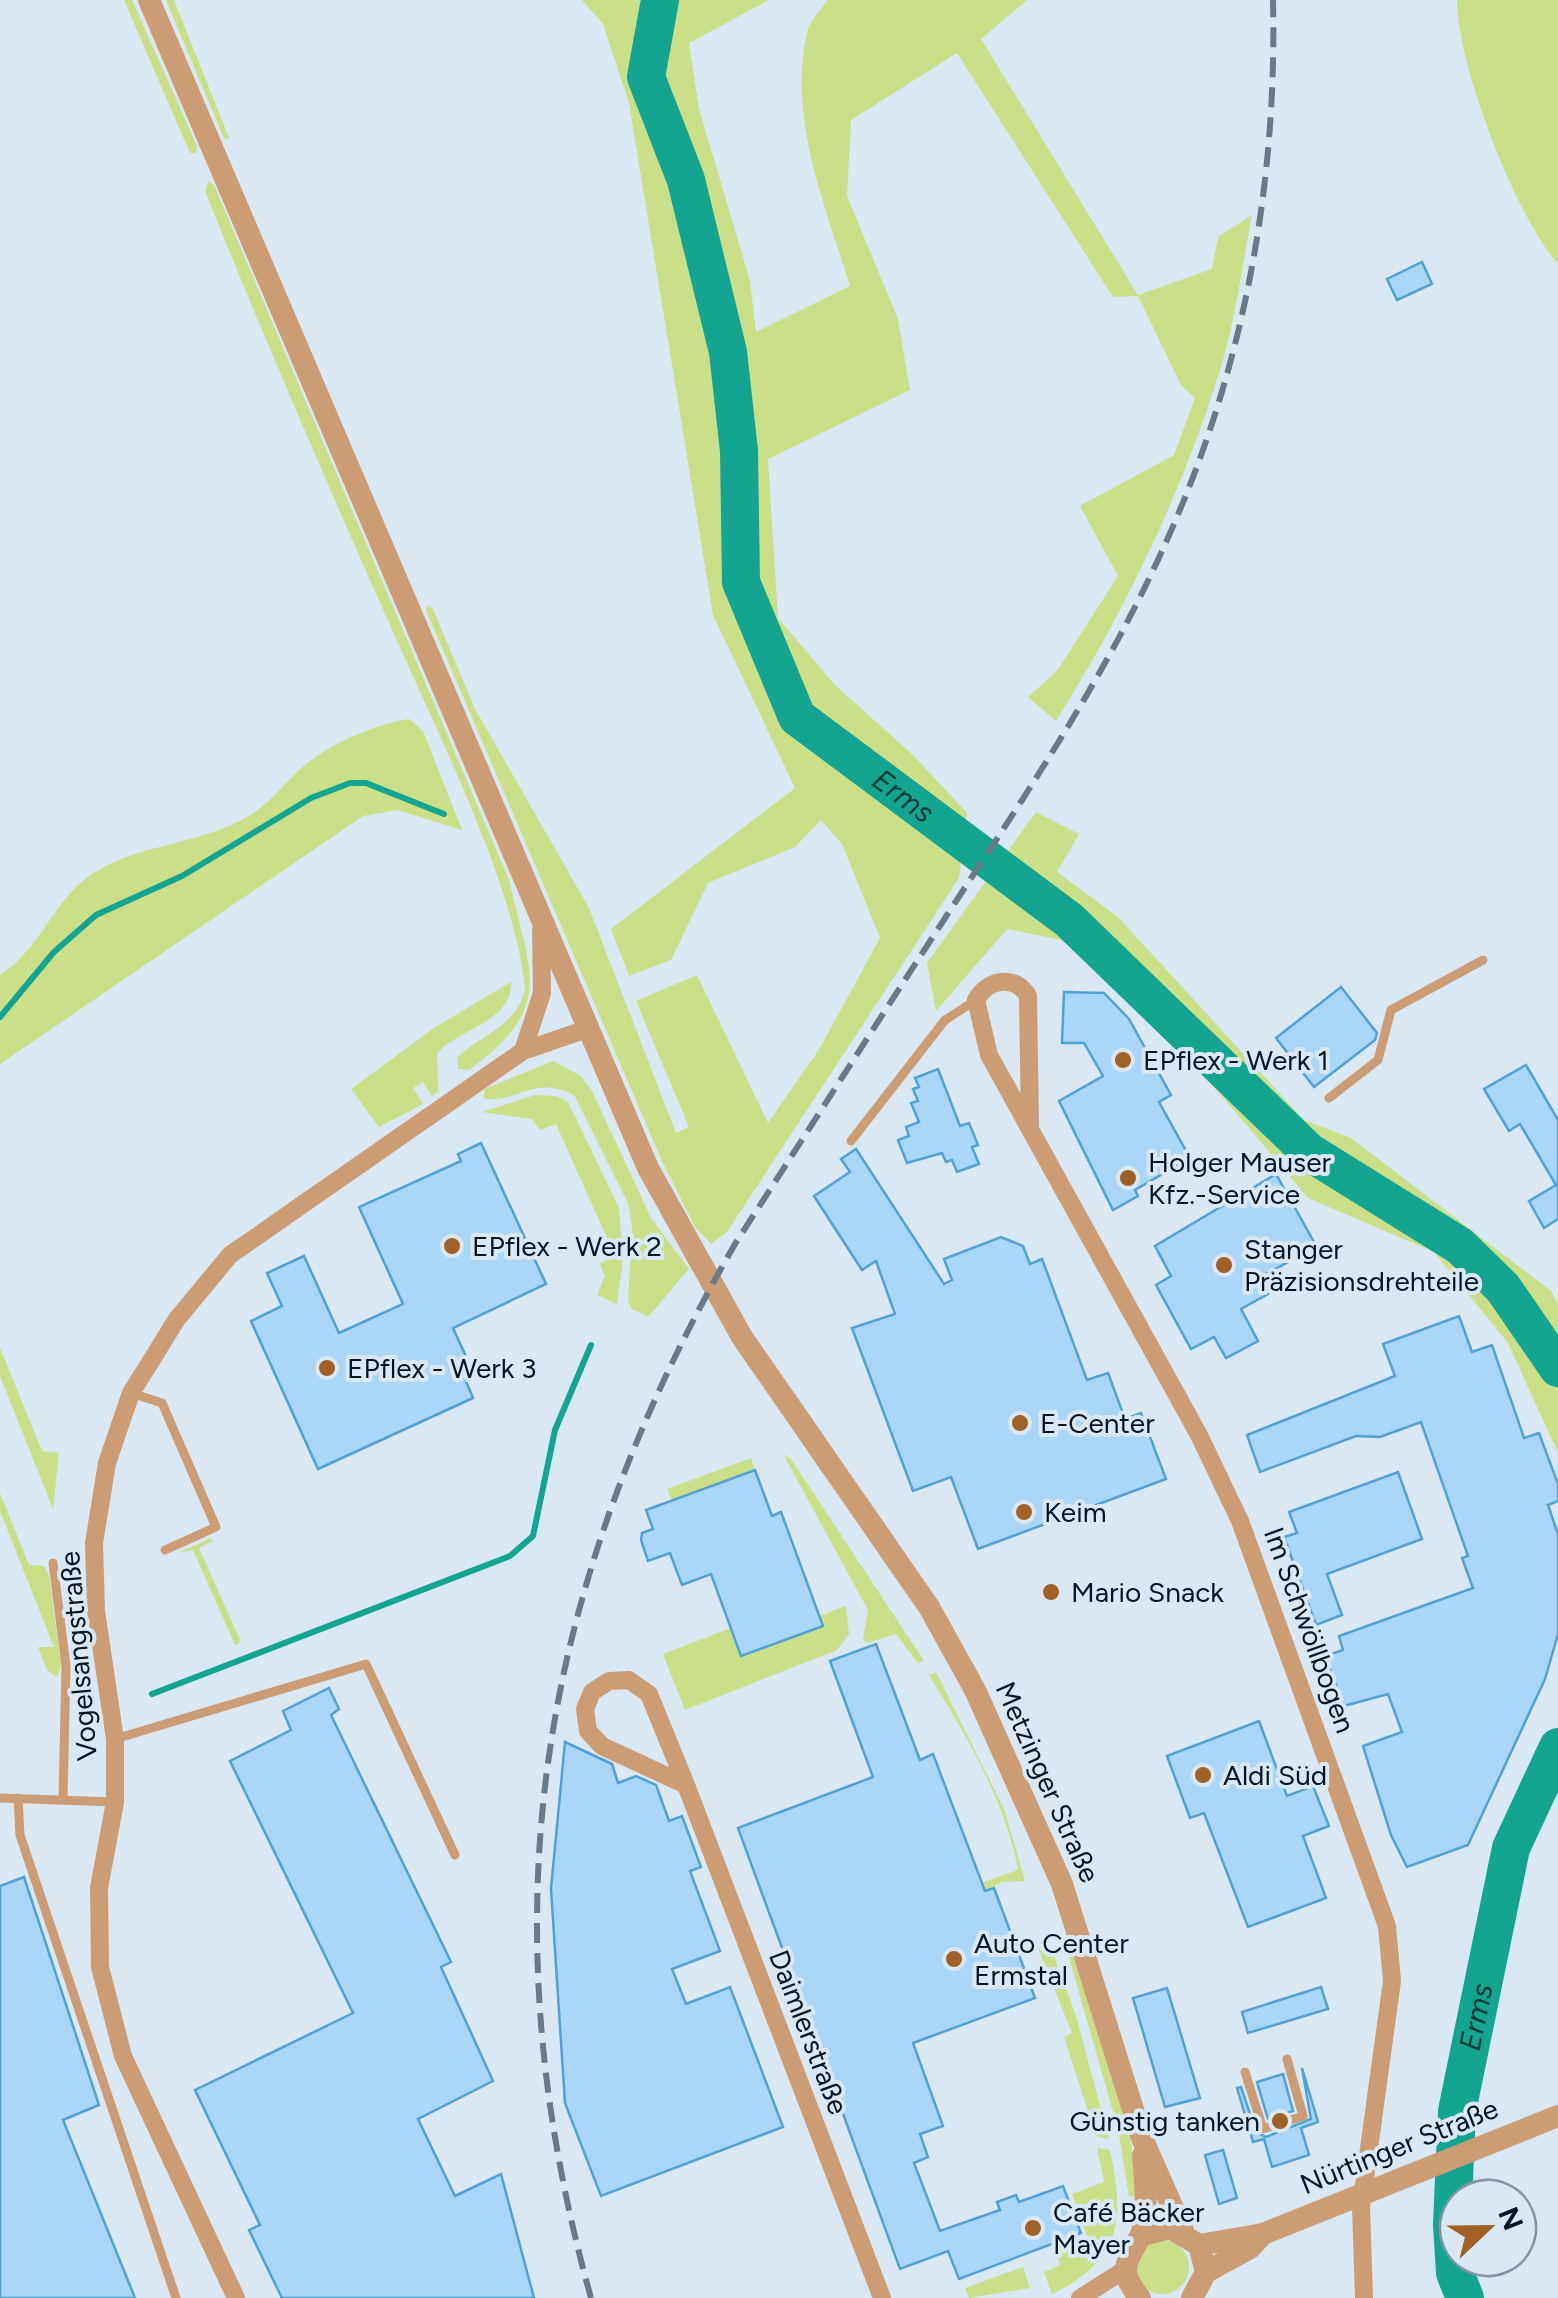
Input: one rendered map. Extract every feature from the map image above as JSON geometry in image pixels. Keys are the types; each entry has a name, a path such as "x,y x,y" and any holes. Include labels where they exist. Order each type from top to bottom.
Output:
{"street":[{"name":"Metzinger Straße","path":"149,0 648,1168 722,1303 929,1607 1004,1749 1082,1939 1142,2138 1206,2272"},
{"path":"523,1051 542,993 540,916"},
{"name":"Im Schwöllbogen","path":"1030,1125 1028,996 1022,986 1008,981 982,990 976,1000 988,1055 1199,1434 1240,1521 1377,1892 1386,1926 1392,1981 1362,2194 1364,2298"},
{"name":"Vogelsangstraße","path":"236,2298 123,2056 100,1967 100,1888 115,1802 115,1739 96,1611 94,1543 107,1463 132,1393 177,1319 230,1255 523,1051 587,1029"},
{"name":"Daimlerstraße","path":"686,1785 602,1746 588,1731 585,1709 592,1692 609,1681 629,1680 649,1694 686,1785 882,2298"},
{"name":"Nürtinger Straße","path":"1191,2238 1263,2234 1558,2116"},
{"name":"Metzinger Straße","path":"1126,2269 1128,2254 1142,2235 1146,2218 1142,2138"},
{"path":"1142,2235 1164,2227 1191,2238"},
{"name":"Nürtinger Straße","path":"1206,2272 1250,2248 1263,2234"},
{"path":"1080,2298 1126,2269 1136,2298"},
{"path":"1192,2298 1206,2272"}],"lane":[{"path":"1329,1098 1378,1060 1391,1010 1483,960"},
{"path":"851,1142 945,1020 976,1000"},
{"path":"132,1393 162,1403 216,1527 164,1550"},
{"path":"53,1562 66,1666 63,1798"},
{"path":"115,1739 366,1664 455,1855"},
{"path":"0,1798 115,1802"},
{"path":"18,1798 20,1835 176,2298"},
{"path":"1245,2072 1264,2129 1303,2116 1287,2059"}],"green space":[{"path":"124,0 132,0 197,146 196,153 190,153"},
{"path":"166,0 174,0 230,140 224,138"},
{"path":"582,0 769,0 689,43 699,109 750,281 756,332 850,286 820,193 802,97 807,32 828,0 1027,0 981,39 1138,295 1212,269 1218,237 1252,215 1225,354 1187,464 1128,595 1056,721 1028,697 1057,671 1118,576 1080,506 1174,455 1195,398 1181,385 1138,296 1113,297 957,53 851,120 847,196 898,319 910,390 768,459 778,618 835,685 913,755 967,813 959,878 727,1232 711,1244 695,1227 662,1161 426,610 428,605 433,609 475,709 589,908 676,1133 689,1127 636,1001 697,975 768,1123 820,1048 880,938 842,844 821,820 795,847 708,883 671,960 629,976 611,929 795,788 713,615 629,103 603,24"},
{"path":"1457,0 1558,0 1558,264 1524,212 1491,138 1467,62"},
{"path":"208,181 214,185 509,880 529,964 530,986 515,1027 497,1048 469,1070 458,1069 457,1058 506,1022 525,990 507,907 474,814 228,248 205,191"},
{"path":"409,719 423,731 462,830 397,810 363,816 0,1064 0,975 26,952 78,885 131,855 236,823 262,807 305,765 328,749 368,730"},
{"path":"1036,812 1079,834 1057,872 1118,917 1304,1120 1351,1138 1551,1291 1558,1305 1558,1453 1508,1343 1434,1252 1308,1198 1222,1096 1080,944 1007,929 936,1011 927,963"},
{"path":"511,982 509,996 494,1015 437,1053 438,1091 432,1097 423,1082 413,1088 423,1104 379,1127 351,1089 434,1028"},
{"path":"553,1061 581,1076 592,1091 651,1218 689,1269 648,1317 632,1309 628,1301 632,1227 628,1203 574,1095 537,1088 484,1099 485,1089"},
{"path":"535,1095 556,1096 568,1102 619,1208 623,1259 617,1304 597,1295 605,1276 600,1263 615,1256 556,1124 540,1130 532,1119 482,1112"},
{"path":"0,1348 42,1451 59,1453 53,1509 0,1376"},
{"path":"783,1454 791,1459 924,1661 918,1663 896,1634 867,1643 863,1639 868,1610"},
{"path":"751,1458 755,1470 672,1501 667,1489"},
{"path":"0,1493 29,1565 44,1566 49,1575 61,1665 57,1677 47,1670 38,1647 54,1647 0,1511"},
{"path":"211,1538 213,1541 199,1548 241,1642 235,1645 193,1550 178,1553"},
{"path":"846,1606 849,1634 837,1650 685,1710 663,1654 731,1628 822,1626 820,1616"},
{"path":"936,1672 1005,1811 1025,1881 1002,1882 987,1890 983,1882 1018,1870 994,1794 929,1675"},
{"path":"1064,1940 1092,1998 1114,2063 1139,2195 1129,2197 1118,2129"},
{"path":"1051,1948 1076,2016 1109,2139 1096,2136 1064,2037 1072,2033 1039,1950"},
{"path":"1097,2148 1110,2150 1115,2175 1117,2217 1113,2236 1093,2267 1052,2294 1044,2272 1060,2265 1057,2255 1089,2242 1072,2194 1104,2182"},
{"path":"1162,2240 1181,2248 1189,2267 1181,2286 1162,2294 1143,2286 1135,2267 1143,2248"},
{"path":"1023,2267 1030,2288 969,2298 965,2288"}],"building":[{"path":"1422,262 1432,284 1397,300 1387,279"},
{"path":"1341,987 1377,1033 1375,1040 1314,1087 1276,1038"},
{"name":"EPflex - Werk 1","path":"1064,992 1104,993 1129,1019 1171,1095 1159,1102 1190,1158 1135,1190 1138,1196 1113,1210 1059,1101 1103,1076 1084,1043 1062,1043"},
{"path":"1526,1065 1558,1120 1558,1219 1544,1228 1529,1201 1556,1185 1520,1124 1509,1131 1484,1089"},
{"path":"938,1069 960,1126 969,1123 978,1145 972,1147 979,1164 957,1172 952,1160 946,1162 942,1153 907,1163 898,1140 909,1136 906,1127 919,1122 911,1103 918,1101 913,1089 919,1087 915,1078"},
{"path":"481,1143 546,1284 453,1328 474,1374 465,1379 473,1398 318,1469 251,1321 282,1306 267,1273 304,1256 339,1333 403,1304 359,1207 461,1161 458,1154"},
{"path":"856,1149 944,1284 952,1280 944,1259 1001,1237 1023,1246 1030,1264 1042,1259 1087,1380 1108,1373 1125,1419 1141,1413 1166,1479 978,1549 951,1477 913,1491 852,1328 895,1314 876,1261 862,1270 814,1196 850,1172 841,1159"},
{"name":"Stanger Präzisionsdrehteile","path":"1276,1174 1314,1242 1299,1250 1301,1255 1259,1278 1268,1294 1241,1309 1258,1341 1226,1358 1214,1337 1191,1349 1156,1285 1171,1276 1155,1246"},
{"path":"1459,1316 1472,1352 1492,1345 1524,1438 1539,1433 1558,1484 1558,1501 1548,1505 1558,1534 1558,1634 1545,1679 1468,1845 1407,1867 1391,1835 1363,1746 1402,1732 1388,1694 1344,1706 1325,1656 1343,1650 1339,1636 1473,1588 1462,1558 1468,1556 1421,1422 1380,1437 1356,1436 1260,1472 1247,1435 1395,1376 1383,1344"},
{"path":"755,1470 772,1516 781,1512 823,1626 741,1656 711,1574 682,1585 670,1553 648,1561 641,1540 642,1533 653,1529 646,1510"},
{"path":"1398,1472 1422,1539 1327,1574 1342,1615 1316,1625 1284,1537 1297,1533 1289,1512"},
{"path":"876,1644 920,1760 933,1754 985,1891 994,1888 1035,1998 913,2043 943,2126 920,2134 928,2157 914,2163 940,2231 1000,2210 997,2202 1016,2195 1019,2202 1063,2186 1081,2233 959,2279 948,2251 900,2269 738,1828 873,1777 830,1661"},
{"path":"329,1688 339,1709 331,1715 451,1962 441,1967 493,2081 418,2119 455,2196 501,2174 534,2298 282,2298 249,2230 260,2225 195,2090 353,2013 230,1761 291,1730 283,1711"},
{"path":"1259,1721 1287,1796 1313,1786 1329,1826 1303,1836 1326,1898 1248,1927 1204,1813 1190,1818 1167,1756"},
{"path":"565,1742 612,1764 618,1783 636,1776 656,1785 669,1821 682,1816 701,1867 690,1871 720,1951 672,1969 686,2004 730,1987 783,2127 601,2196 565,2103 551,1889"},
{"path":"24,1877 99,2105 63,2120 135,2298 0,2298 0,1886"},
{"path":"1321,1987 1328,2009 1248,2033 1242,2012"},
{"path":"1167,1988 1200,2098 1165,2107 1133,1998"},
{"path":"1302,2068 1318,2122 1301,2128 1309,2155 1272,2167 1264,2139 1253,2142 1237,2088 1241,2087 1256,2132 1266,2137 1311,2119"},
{"path":"1283,2074 1293,2111 1268,2119 1257,2082"},
{"path":"1223,2150 1237,2198 1219,2204 1205,2155"}],"waterway":[{"name":"Erms","path":"660,0 646,77 686,180 728,352 739,451 741,582 797,717 1069,920 1309,1152 1460,1246 1503,1288 1558,1368"},
{"path":"0,1017 54,952 96,915 182,876 311,798 350,783 366,783 444,814"},
{"path":"152,1694 510,1556 533,1536 555,1430 591,1345"},
{"name":"Erms","path":"1465,2298 1455,2273 1452,2224 1457,2111 1511,1848 1558,1747"}],"railway":[{"path":"591,2298 558,2157 541,2020 538,1886 549,1756 575,1627 614,1499 668,1372 735,1244 1056,746 1113,648 1164,547 1208,436 1227,375 1255,252 1270,127 1273,0"}],"place":[{"name":"EPflex - Werk 1","path":"1123,1060"},
{"name":"Holger Mauser Kfz.-Service","path":"1128,1178"},
{"name":"EPflex - Werk 2","path":"452,1246"},
{"name":"Stanger Präzisionsdrehteile","path":"1224,1265"},
{"name":"EPflex - Werk 3","path":"327,1368"},
{"name":"E-Center","path":"1020,1423"},
{"name":"Keim","path":"1024,1512"},
{"name":"Mario Snack","path":"1051,1592"},
{"name":"Aldi Süd","path":"1203,1775"},
{"name":"Auto Center Ermstal","path":"954,1959"},
{"name":"Günstig tanken","path":"1280,2121"},
{"name":"Café Bäcker Mayer","path":"1033,2228"}]}
